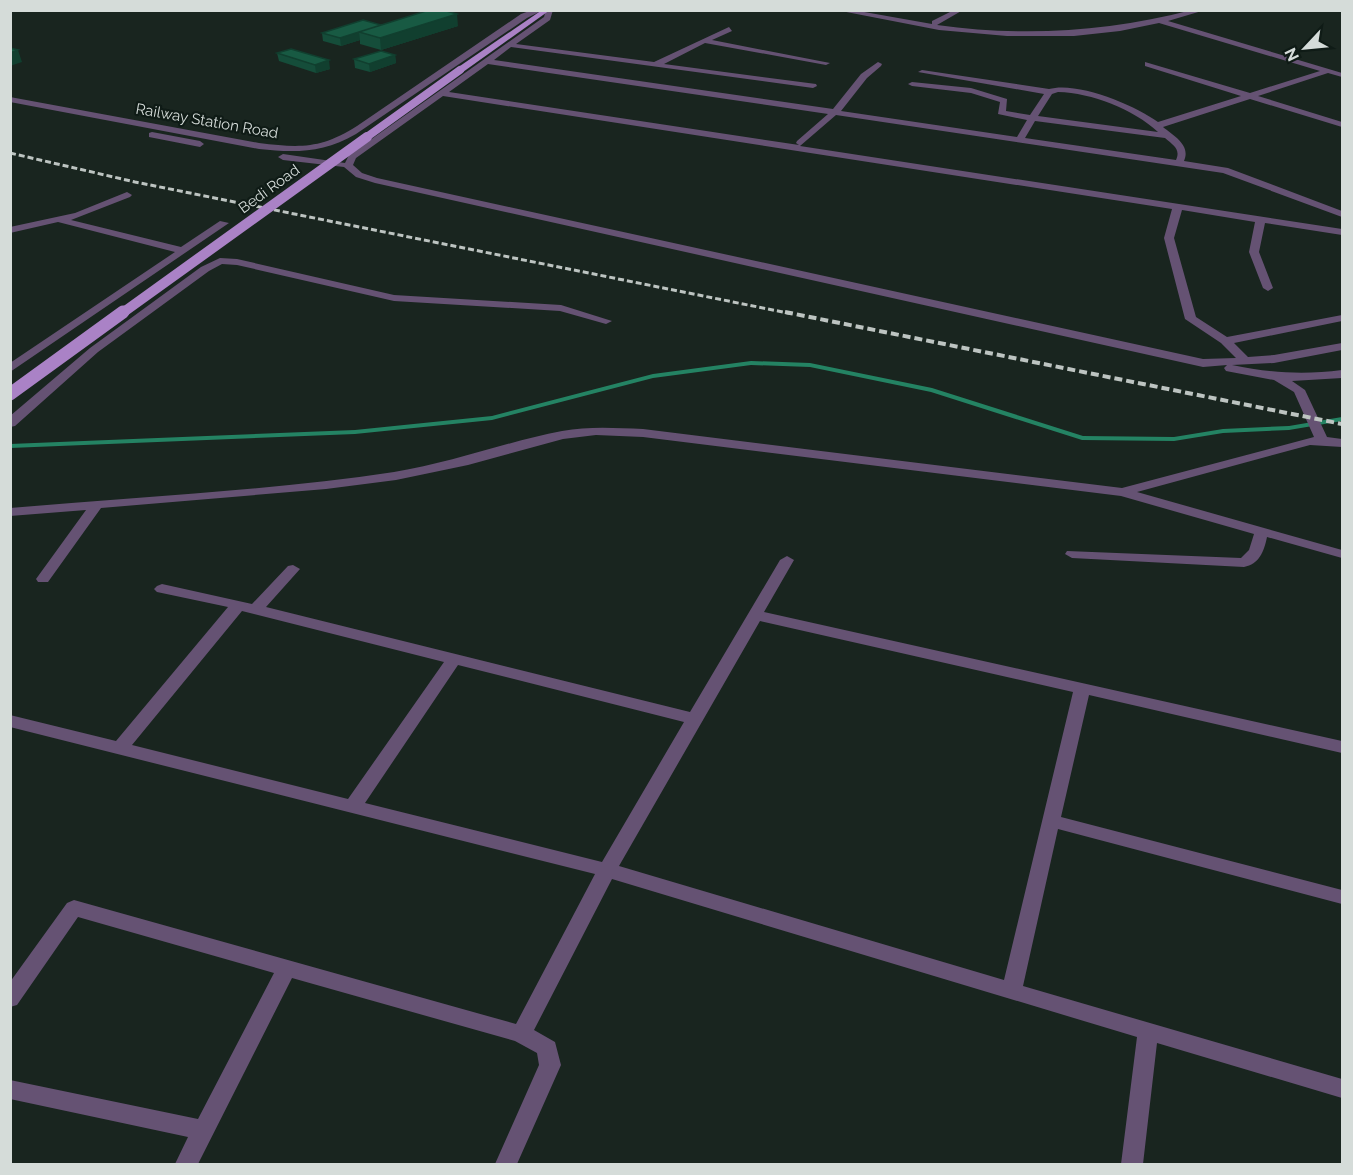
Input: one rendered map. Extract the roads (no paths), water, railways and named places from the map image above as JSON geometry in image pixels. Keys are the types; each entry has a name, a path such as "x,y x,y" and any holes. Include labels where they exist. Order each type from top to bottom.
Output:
{"main road":[{"name":"Bedi Road","path":"10,394 343,153 543,12"}],"street":[{"path":"839,10 940,28 1021,34 1106,30 1202,10"},
{"path":"861,10 935,23 987,28 1091,26 1148,17 1163,18 1339,71"},
{"path":"935,23 960,10"},
{"path":"1163,18 1176,10"},
{"path":"348,166 352,157 547,18 543,12"},
{"name":"Railway Station Road","path":"10,99 260,146 296,150 313,149 350,134 399,104 524,16 543,12"},
{"path":"655,65 729,29"},
{"path":"705,41 826,63"},
{"path":"509,45 813,86"},
{"path":"487,61 1225,170 1342,213"},
{"path":"801,144 835,112 864,76 878,64"},
{"path":"1148,64 1342,126"},
{"path":"912,84 977,92 995,97 1004,101 1000,112 1032,119 1160,130 1339,71"},
{"path":"922,72 1079,93 1117,105 1146,118 1181,147 1183,154 1179,163"},
{"path":"1019,140 1054,89"},
{"path":"442,93 1342,232"},
{"name":"Railway Station Road","path":"10,108 178,140 348,166 359,175 375,180 1203,363"},
{"path":"10,230 78,215 127,195"},
{"path":"1329,210 1342,205"},
{"path":"1178,206 1169,237 1191,319 1225,341 1247,362"},
{"path":"1262,219 1254,252 1268,288"},
{"path":"61,220 183,251"},
{"path":"10,369 224,223"},
{"path":"10,423 94,350 205,269 220,261 237,262 394,298 561,308 606,321"},
{"path":"1225,341 1342,318"},
{"path":"1203,363 1247,362 1342,347"},
{"path":"1203,363 1278,378 1301,380 1342,374"},
{"path":"1278,378 1299,390 1322,440"},
{"path":"10,512 326,485 396,476 478,459 562,435 596,430 654,434 1122,492 1342,554"},
{"path":"1122,492 1293,444 1322,440 1342,443"},
{"path":"43,579 97,504"},
{"path":"1072,554 1244,563 1252,559 1257,552 1262,532"},
{"path":"521,1034 608,870 787,560"},
{"path":"255,609 293,569"},
{"path":"162,589 255,609 695,719"},
{"path":"120,748 238,605"},
{"path":"756,615 1342,747"},
{"path":"353,807 454,659"},
{"path":"1012,991 1082,688"},
{"path":"10,721 608,870 1342,1089"},
{"path":"1052,821 1342,897"},
{"path":"10,999 74,908 521,1034 547,1048 550,1065 506,1164"},
{"path":"186,1164 286,969"},
{"path":"1132,1164 1148,1032"},
{"path":"10,1089 204,1130"}],"waterway":[{"path":"10,446 355,432 492,418 653,376 751,363 810,365 932,390 1082,438 1174,439 1223,431 1289,428 1342,419"}],"railway":[{"path":"10,153 135,182 793,314"},
{"path":"785,312 1342,424"}]}
